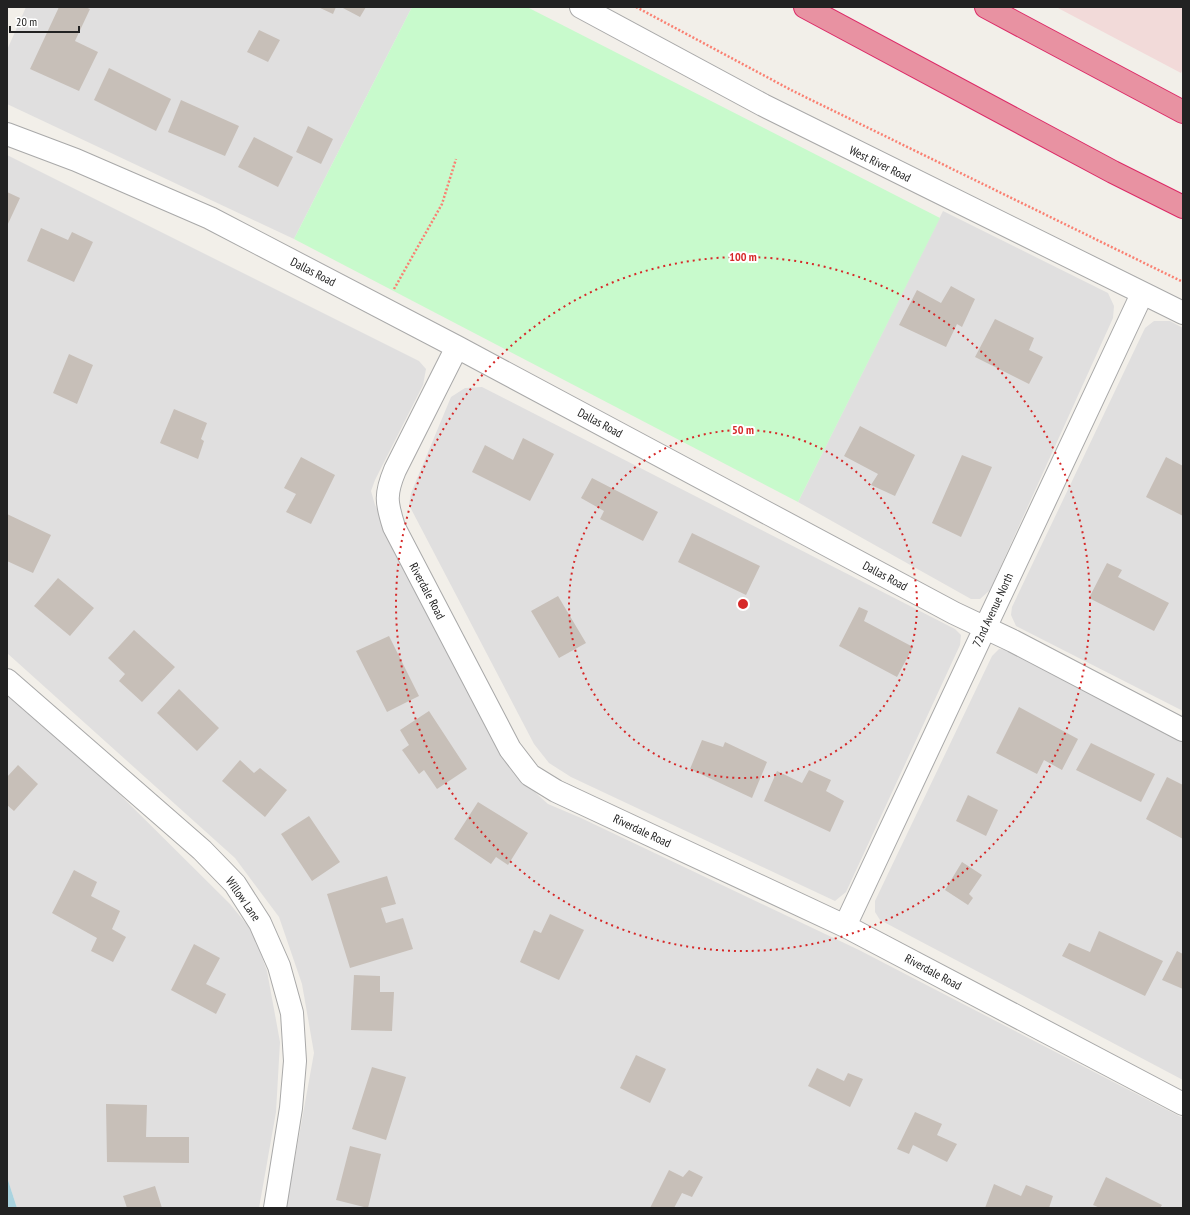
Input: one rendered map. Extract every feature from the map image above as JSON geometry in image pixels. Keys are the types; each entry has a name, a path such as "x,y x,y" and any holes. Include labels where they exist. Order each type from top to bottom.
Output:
{"highway":[{"path":"806,7 1113,172 1183,206"},
{"path":"986,7 1183,112"}],"street":[{"name":"West River Road","path":"581,7 763,105 1183,313"},
{"name":"Dallas Road","path":"7,134 76,160 210,218 457,347 947,610 1013,641 1183,730"},
{"name":"72nd Avenue North","path":"844,926 1142,294"},
{"name":"Riverdale Road","path":"457,347 395,470 387,489 388,508 394,527 510,749 530,775 556,791 844,926 1183,1104"},
{"name":"Willow Lane","path":"7,680 202,850 235,884 260,923 280,966 292,1013 295,1061 292,1108 275,1208"}],"path":[{"path":"636,7 794,90 1183,282"},
{"path":"383,308 442,204 456,160"}],"shaded area":[{"path":"26,7 412,7 294,239 7,104 7,50"},
{"path":"1056,7 1183,7 1183,69 1181,73"},
{"path":"7,155 419,361 426,369 423,385 375,480 371,491 375,505 526,784 548,804 581,818 859,950 1183,1118 1183,1208 286,1208 314,1053 302,984 279,917 235,858 7,653"},
{"path":"943,211 1108,293 1114,306 1113,318 990,590 980,599 971,599 798,502"},
{"path":"1154,321 1170,321 1183,328 1183,711 1016,626 1011,615 1012,607 1145,328"},
{"path":"482,387 955,629 961,635 960,645 846,892 835,901 571,777 549,763 534,744 409,505 411,493 451,397 465,388"},
{"path":"999,649 1010,650 1183,742 1183,1080 880,920 875,912 875,901 992,656"},
{"path":"7,690 86,761 230,904 253,932 267,971 280,1042 276,1112 259,1208 17,1208 7,1177"}],"green space":[{"path":"412,7 527,7 940,218 798,502 294,239"}],"water":[{"path":"7,1177 17,1208 7,1208"}],"building":[{"path":"59,7 85,7 90,9 75,41 98,52 79,91 30,69"},
{"path":"318,7 336,7 333,14"},
{"path":"341,7 366,7 360,17"},
{"path":"259,30 280,40 268,62 247,52"},
{"path":"109,68 171,99 156,131 94,100"},
{"path":"181,100 239,126 225,156 168,132"},
{"path":"308,126 333,139 321,164 296,152"},
{"path":"254,137 293,157 278,187 238,167"},
{"path":"7,192 20,198 7,226"},
{"path":"41,228 68,240 72,232 93,242 74,282 27,261"},
{"path":"951,286 975,299 962,327 957,324 946,347 899,325 917,290 941,303"},
{"path":"995,319 1034,338 1029,350 1043,357 1029,384 975,357"},
{"path":"69,354 93,365 77,404 53,393"},
{"path":"174,409 207,423 201,439 204,441 198,459 160,443"},
{"path":"860,426 915,455 895,496 871,485 878,474 844,456"},
{"path":"523,438 554,454 530,501 472,472 485,445 513,460"},
{"path":"962,455 992,467 961,537 932,523"},
{"path":"301,457 335,475 311,524 286,512 296,494 284,488"},
{"path":"1166,457 1183,466 1183,516 1146,497"},
{"path":"592,478 658,512 643,541 600,519 604,511 581,498"},
{"path":"7,514 51,535 33,573 7,561"},
{"path":"692,533 760,566 746,595 678,562"},
{"path":"1107,563 1122,570 1118,577 1169,603 1154,631 1089,598"},
{"path":"58,578 94,608 70,636 34,606"},
{"path":"558,596 586,643 559,658 531,611"},
{"path":"859,607 868,611 864,621 913,647 897,677 839,646"},
{"path":"134,630 175,667 142,702 119,681 125,674 108,658"},
{"path":"389,636 419,696 387,712 356,651"},
{"path":"179,689 219,728 197,751 157,713"},
{"path":"1019,707 1078,739 1062,770 1044,760 1037,774 996,753"},
{"path":"429,711 467,769 437,789 424,770 419,774 402,750 409,745 400,730"},
{"path":"702,740 723,747 725,742 767,762 752,798 690,769"},
{"path":"1091,743 1155,774 1141,802 1076,770"},
{"path":"240,760 254,773 260,768 287,790 265,817 222,781"},
{"path":"18,765 38,784 14,811 7,805 7,777"},
{"path":"809,770 831,780 826,791 844,801 830,832 764,801 777,771 802,783"},
{"path":"1167,777 1183,785 1183,839 1146,819"},
{"path":"968,795 998,810 986,836 956,821"},
{"path":"478,802 528,833 508,865 496,857 491,864 454,839"},
{"path":"309,816 340,862 312,881 281,834"},
{"path":"962,862 982,875 969,894 973,898 968,905 945,890"},
{"path":"74,870 97,882 91,896 120,911 112,929 126,937 113,962 91,951 97,938 52,913"},
{"path":"387,876 396,904 381,908 386,923 403,918 413,949 350,968 327,894"},
{"path":"550,914 584,930 559,980 520,962 534,930 541,933"},
{"path":"1099,931 1163,961 1145,996 1062,956 1069,943 1090,952"},
{"path":"194,944 220,958 206,984 226,994 216,1014 171,990"},
{"path":"1177,951 1183,954 1183,989 1162,980"},
{"path":"354,975 380,976 380,992 394,992 392,1031 351,1030"},
{"path":"636,1055 666,1069 650,1103 620,1088"},
{"path":"372,1067 406,1077 386,1140 352,1129"},
{"path":"817,1068 844,1081 848,1073 863,1079 850,1107 808,1086"},
{"path":"106,1104 147,1105 146,1137 189,1137 189,1163 107,1162"},
{"path":"915,1112 942,1124 937,1135 957,1144 947,1162 913,1145 909,1154 897,1149"},
{"path":"350,1146 381,1154 368,1208 336,1200"},
{"path":"669,1170 683,1177 689,1170 703,1177 692,1197 682,1193 674,1208 650,1208"},
{"path":"1106,1177 1162,1205 1160,1208 1100,1208 1093,1205"},
{"path":"994,1184 1021,1196 1026,1185 1053,1196 1049,1208 985,1208"},
{"path":"155,1186 162,1208 127,1208 123,1196"}]}
